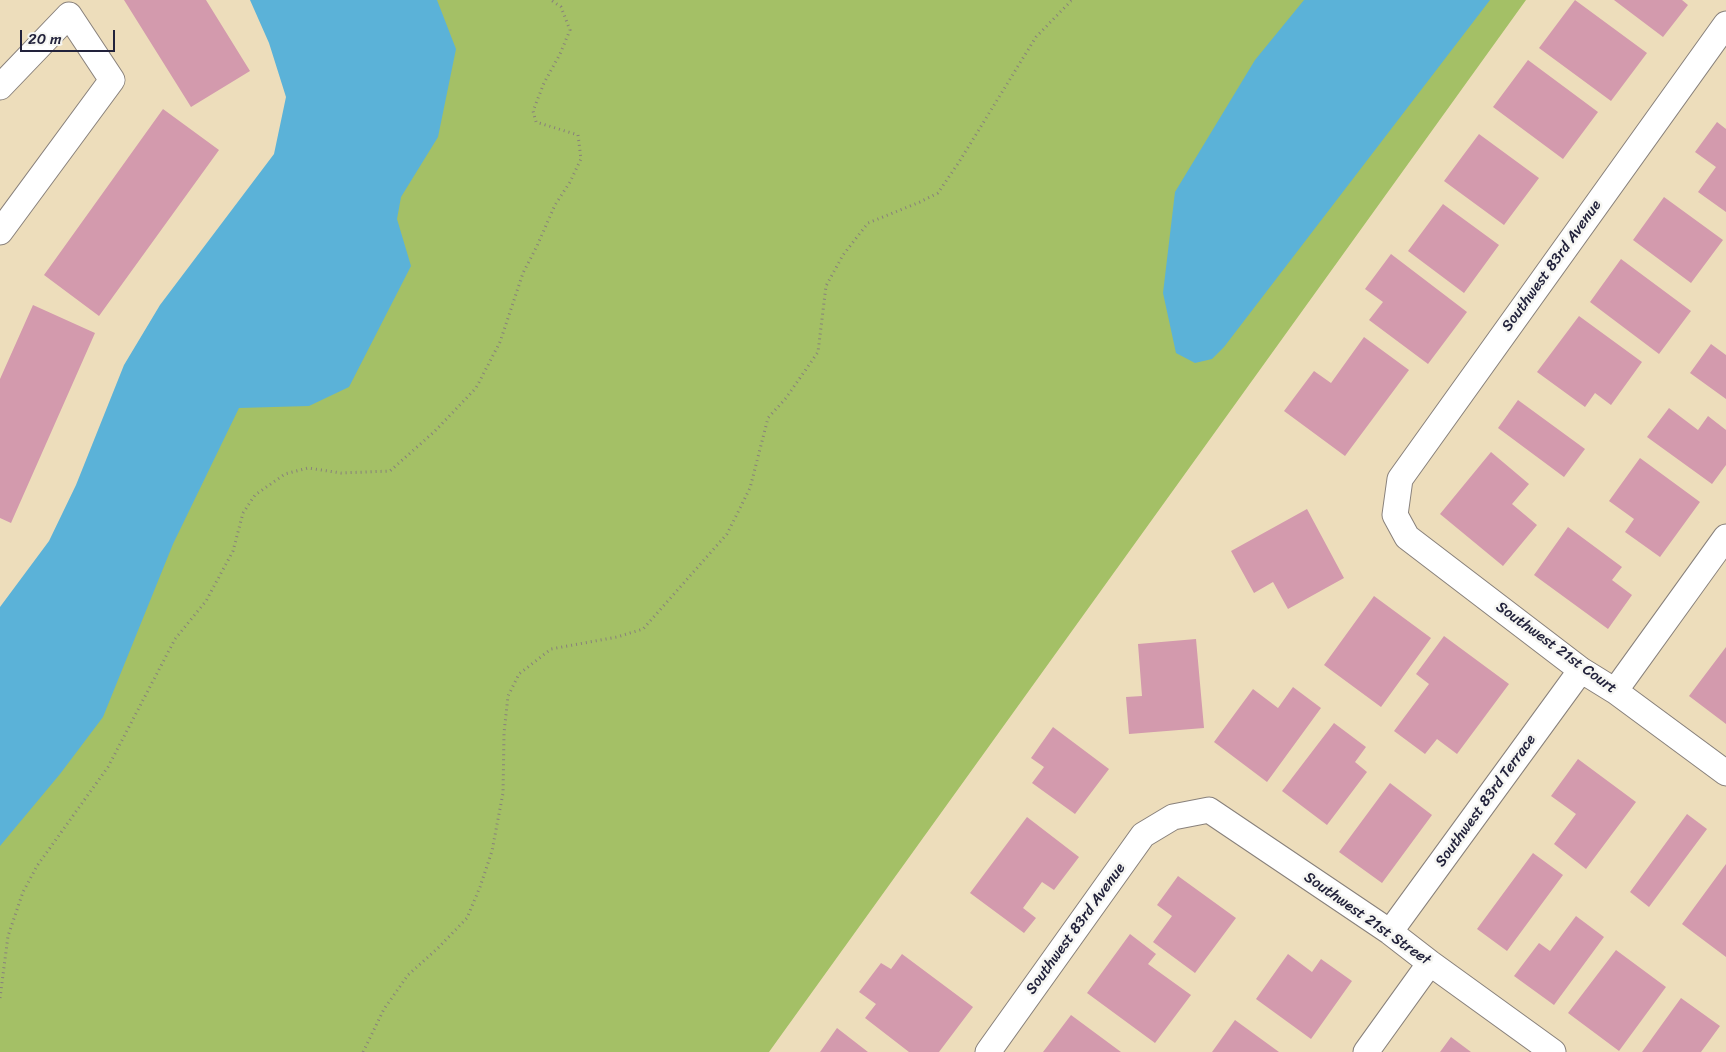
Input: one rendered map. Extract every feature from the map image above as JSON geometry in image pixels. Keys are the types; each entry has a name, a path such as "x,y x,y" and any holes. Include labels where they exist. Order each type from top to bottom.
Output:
{"street":[{"path":"0,88 69,15 112,80 0,229"},
{"name":"Southwest 83rd Avenue","path":"1395,515 1400,479 1726,24"},
{"name":"Southwest 21st Court","path":"1395,515 1407,537 1581,670 1614,691 1726,773"},
{"path":"1614,691 1726,537"},
{"name":"Southwest 83rd Terrace","path":"1390,932 1581,670"},
{"name":"Southwest 21st Street","path":"1173,817 1210,810 1390,932 1553,1052"},
{"name":"Southwest 83rd Avenue","path":"988,1052 1143,835 1173,817"},
{"path":"1366,1052 1430,963"}],"path":[{"path":"0,998 8,936 23,892 38,866 108,767 175,639 206,601 233,552 243,513 255,495 285,474 308,468 341,473 390,471 435,431 476,388 500,342 523,273 538,246 555,205 570,182 581,159 578,135 536,122 533,111 544,83 560,54 570,30 561,7 551,0"},
{"path":"363,1052 384,1009 408,975 467,918 480,887 492,851 503,793 504,733 508,696 520,674 551,649 617,637 643,628 727,534 750,488 768,418 786,398 818,352 826,286 843,256 868,223 938,193 1036,37 1074,0"}],"green space":[{"path":"267,0 1526,0 769,1052 0,1052 0,716 365,74"}],"water":[{"path":"250,0 437,0 456,49 438,137 401,197 397,219 411,266 349,387 309,406 239,408 173,544 103,717 60,774 0,846 0,607 49,541 76,485 124,365 160,305 274,154 286,97 269,43"},
{"path":"1304,0 1490,0 1224,347 1212,359 1195,363 1176,353 1163,293 1175,192 1255,60"}],"building":[{"path":"124,0 206,0 250,71 191,107"},
{"path":"1575,0 1647,53 1611,101 1539,48"},
{"path":"1614,0 1682,0 1688,5 1663,37"},
{"path":"1528,60 1598,112 1563,159 1493,107"},
{"path":"163,109 219,150 99,316 44,275"},
{"path":"1717,122 1726,129 1726,212 1698,192 1716,167 1695,152"},
{"path":"1479,134 1539,178 1504,225 1444,181"},
{"path":"1664,197 1723,240 1691,283 1633,240"},
{"path":"1443,204 1499,245 1464,293 1408,251"},
{"path":"1391,254 1467,312 1428,364 1369,320 1383,302 1365,289"},
{"path":"1621,259 1691,311 1659,354 1590,302"},
{"path":"33,305 95,333 11,523 0,518 0,379"},
{"path":"1579,316 1642,362 1611,405 1595,393 1585,407 1537,372"},
{"path":"1364,337 1409,370 1345,456 1284,411 1314,371 1331,383"},
{"path":"1711,344 1726,355 1726,399 1690,373"},
{"path":"1518,400 1585,449 1564,477 1498,428"},
{"path":"1669,408 1698,430 1708,416 1726,430 1726,465 1712,484 1647,437"},
{"path":"1491,452 1529,484 1512,504 1537,525 1503,566 1440,514"},
{"path":"1640,458 1700,502 1660,557 1625,532 1634,519 1609,501"},
{"path":"1307,509 1344,578 1288,609 1273,582 1254,593 1231,551"},
{"path":"1568,527 1622,567 1612,580 1632,595 1608,629 1534,575"},
{"path":"1374,596 1431,638 1381,707 1324,665"},
{"path":"1444,636 1509,684 1457,754 1437,739 1425,754 1394,731 1429,684 1416,674"},
{"path":"1196,639 1204,728 1129,734 1126,697 1142,696 1138,644"},
{"path":"1726,647 1726,724 1689,696"},
{"path":"1293,687 1321,708 1267,782 1214,742 1253,689 1278,708"},
{"path":"1334,723 1366,747 1355,762 1367,772 1327,825 1282,791"},
{"path":"1053,727 1109,769 1075,814 1032,783 1044,767 1031,758"},
{"path":"1578,759 1636,802 1586,869 1554,844 1576,814 1551,796"},
{"path":"1390,783 1432,815 1382,883 1339,852"},
{"path":"1687,814 1707,829 1649,907 1630,892"},
{"path":"1027,817 1079,857 1054,890 1042,882 1023,908 1036,918 1024,933 970,893"},
{"path":"1533,853 1563,875 1507,951 1477,929"},
{"path":"1726,864 1726,957 1682,924"},
{"path":"1178,876 1236,918 1195,973 1153,942 1172,916 1157,905"},
{"path":"1576,916 1604,937 1554,1005 1514,976 1539,943 1550,951"},
{"path":"1130,934 1156,954 1148,964 1191,995 1155,1043 1087,993"},
{"path":"1616,950 1666,987 1619,1051 1568,1013"},
{"path":"902,954 973,1007 939,1052 909,1052 865,1018 876,1004 859,992 881,963 891,969"},
{"path":"1288,954 1312,972 1321,959 1352,981 1311,1039 1256,999"},
{"path":"1681,998 1720,1026 1701,1052 1642,1052"},
{"path":"1071,1015 1121,1052 1043,1052"},
{"path":"1235,1020 1279,1052 1212,1052"},
{"path":"837,1028 868,1052 820,1052"},
{"path":"1451,1037 1471,1052 1440,1052"}]}
